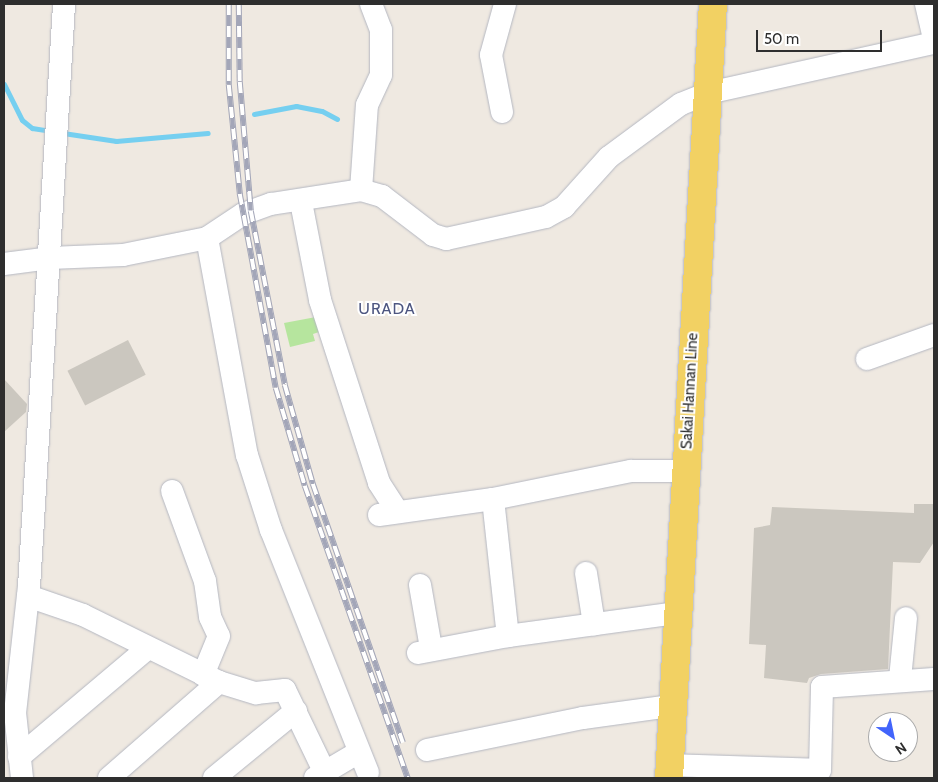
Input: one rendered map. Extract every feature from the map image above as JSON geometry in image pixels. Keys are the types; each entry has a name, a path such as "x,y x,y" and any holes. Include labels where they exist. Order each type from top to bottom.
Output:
{"main road":[{"name":"Sakai Hannan Line","path":"670,772 671,706 713,4"}],"street":[{"path":"20,767 15,713 28,596 64,4"},
{"path":"361,190 367,106 381,75 381,30 372,4"},
{"path":"502,112 491,56 504,4"},
{"path":"926,4 934,38"},
{"path":"4,264 50,258 123,255 206,238 251,211 271,204 301,202 361,190 382,196 433,236 446,239 546,217 564,208 609,157 642,130 681,104 708,93 934,44"},
{"path":"301,202 320,300 388,513 493,499 631,471 685,471"},
{"path":"28,596 83,615 211,678 251,693 285,690 296,711 320,775 364,762 271,530 247,455 206,238"},
{"path":"867,359 934,335"},
{"path":"109,778 211,678 219,636 210,617 205,581 172,491"},
{"path":"493,499 508,636"},
{"path":"586,573 594,624"},
{"path":"420,585 424,651 508,636 677,613"},
{"path":"900,679 906,618"},
{"path":"20,767 148,648"},
{"path":"670,772 820,770 822,687 900,679 934,679"},
{"path":"427,750 583,718 671,706"},
{"path":"214,778 296,711"}],"green space":[{"path":"316,317 319,332 313,334 315,341 290,347 284,323"}],"building":[{"path":"128,340 146,375 85,406 67,371"},
{"path":"4,379 27,404 26,412 4,432"},
{"path":"914,504 934,504 934,542 920,563 893,562 888,669 821,674 809,678 807,683 764,678 766,645 749,644 754,528 770,525 772,507 914,513"}],"waterway":[{"path":"4,84 22,120 32,128 52,131"},
{"path":"254,114 296,106 322,111 337,119"},
{"path":"63,133 116,141 208,133"}],"railway":[{"path":"229,4 229,85 240,194 276,388 305,486 408,778"},
{"path":"239,4 240,82 251,211 285,385 313,484 403,743"}],"district":[{"name":"URADA","path":"387,309"}]}
